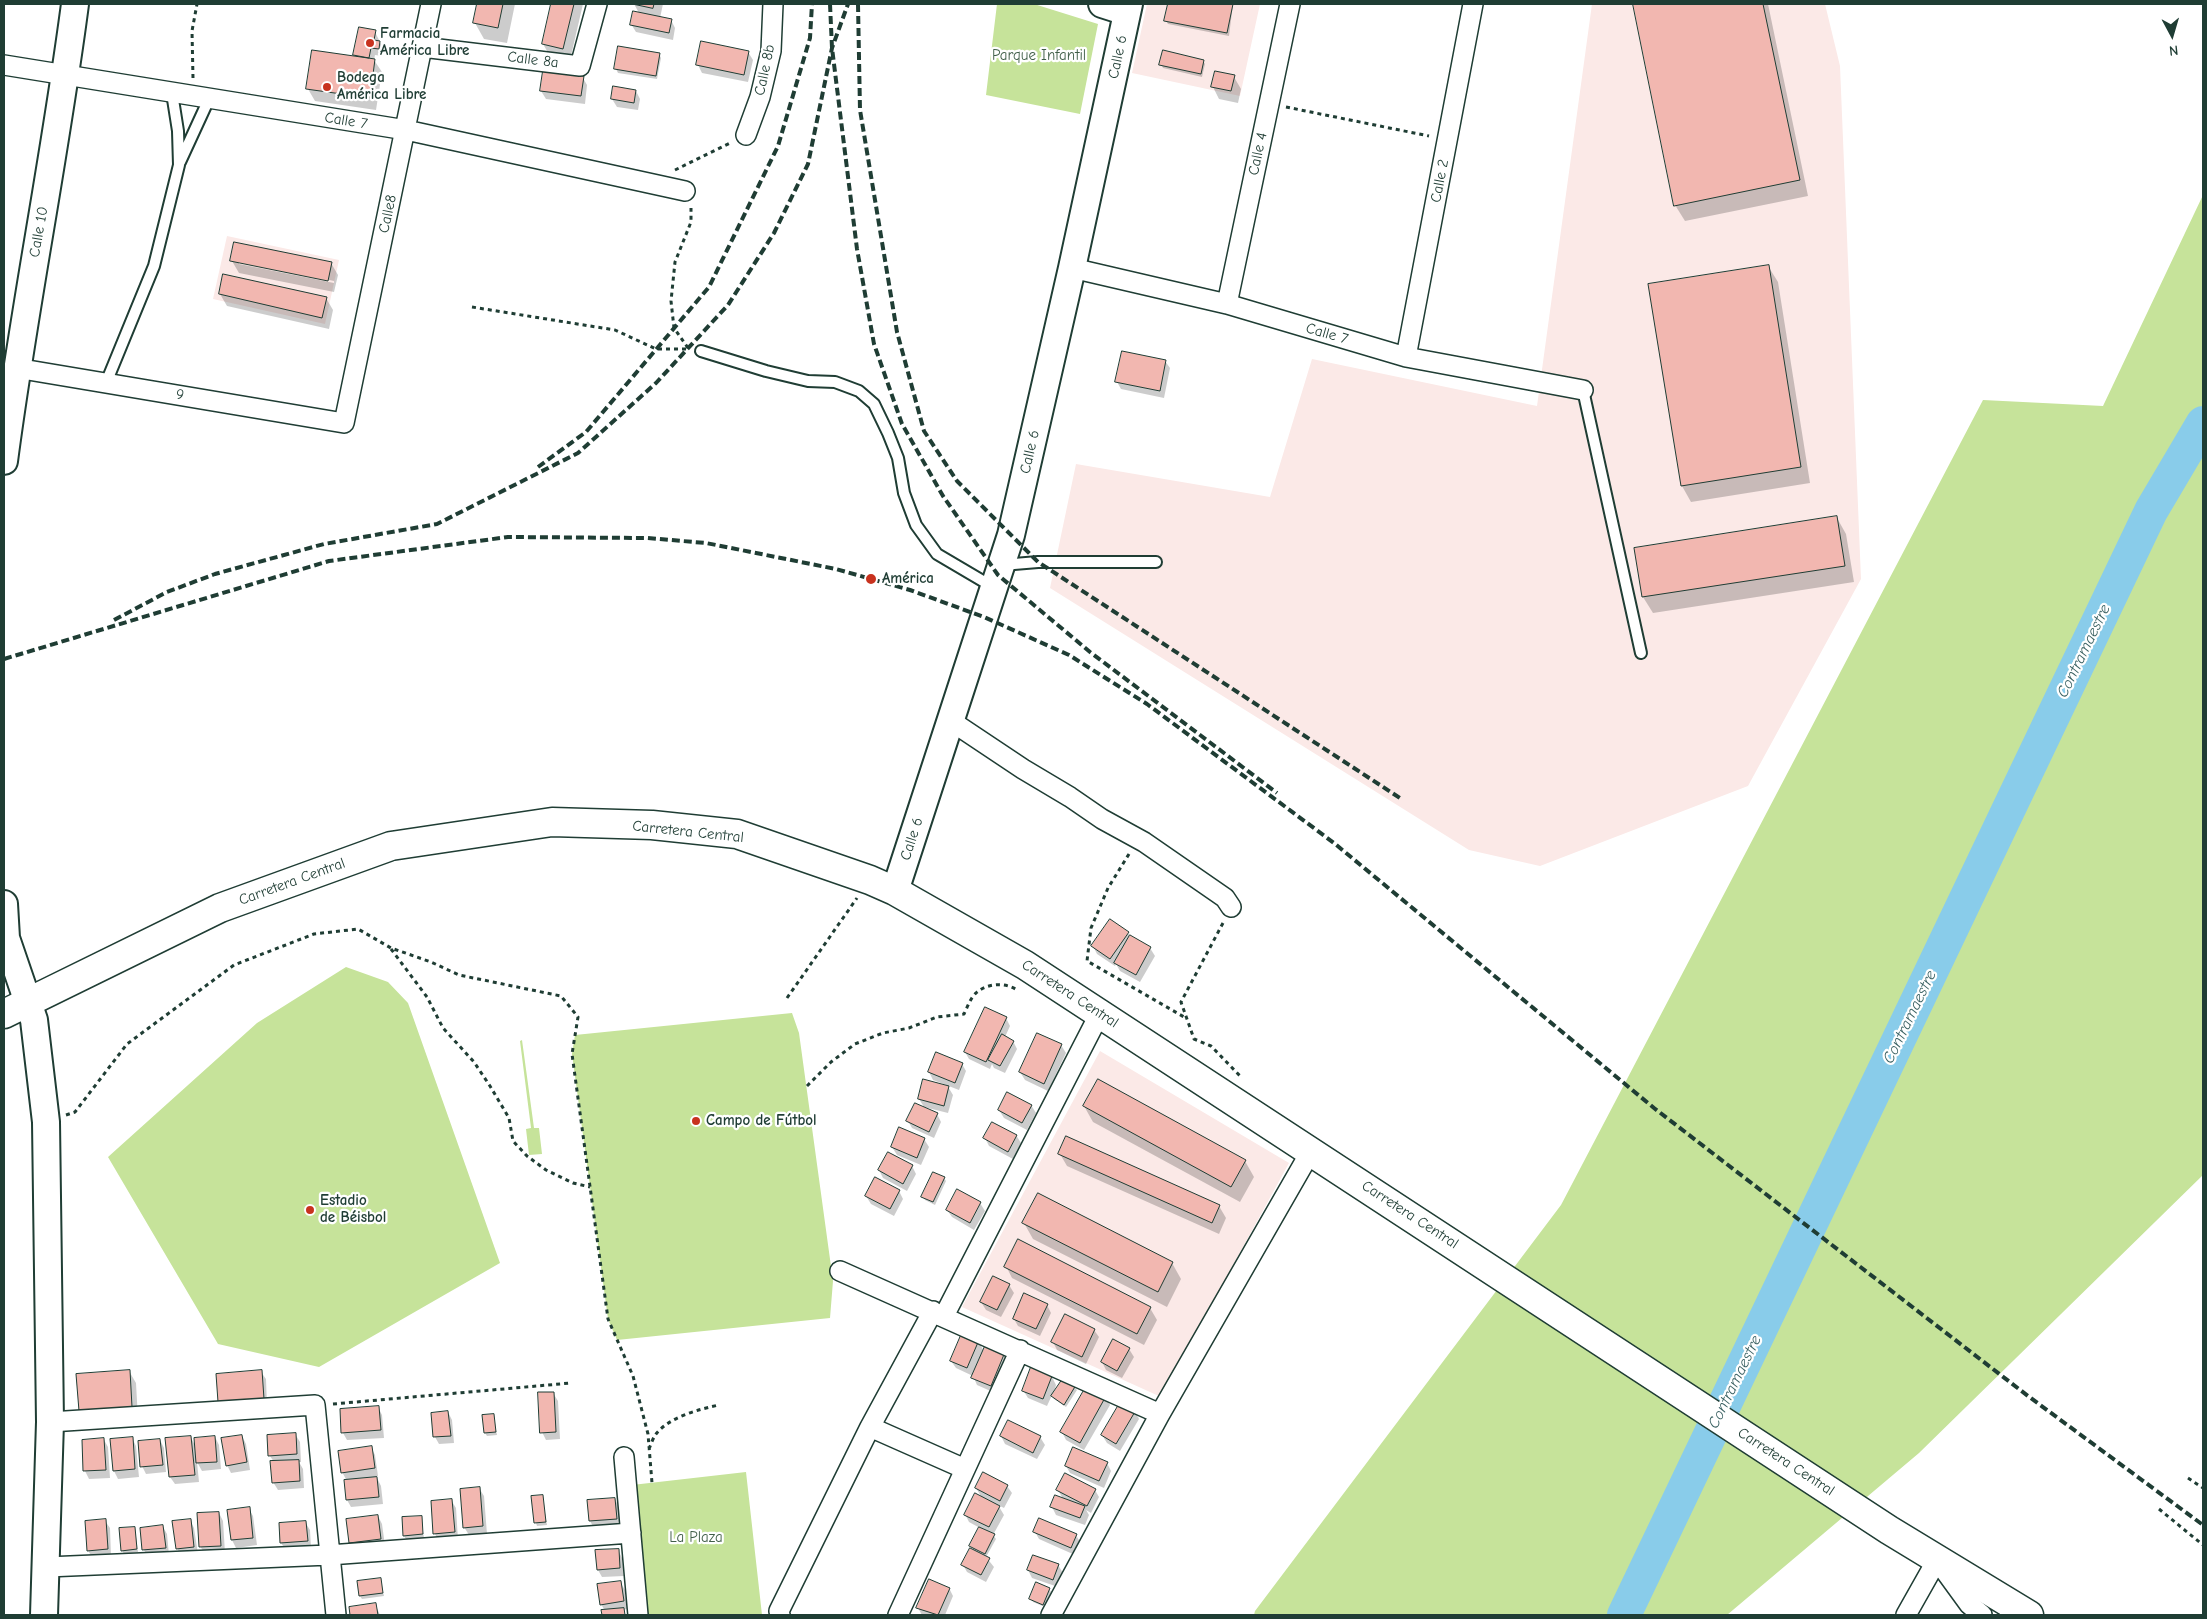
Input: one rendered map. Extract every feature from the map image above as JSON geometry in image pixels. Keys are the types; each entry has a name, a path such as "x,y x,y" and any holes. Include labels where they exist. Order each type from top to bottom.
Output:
{"highway":[{"name":"Carretera Central","path":"15,1008 220,908 391,846 552,822 652,825 737,834 870,880 895,891 1026,965 1889,1530 2029,1615"}],"street":[{"name":"Calle 10","path":"4,461 11,382 66,76 75,4"},
{"name":"Calle8","path":"344,423 431,4"},
{"name":"Calle 8a","path":"422,47 580,66 597,4"},
{"name":"Calle 8b","path":"746,135 760,97 770,51 773,4"},
{"path":"1102,4 1128,8"},
{"name":"Calle 4","path":"1227,304 1290,4"},
{"name":"Calle 2","path":"1406,357 1473,4"},
{"name":"Calle 6","path":"895,891 1011,535 1072,268 1128,8"},
{"name":"Calle 7","path":"4,65 406,130 685,191"},
{"name":"Calle 7","path":"1072,268 1227,304 1406,357 1583,390"},
{"name":"9","path":"11,382 106,383 344,423"},
{"path":"951,721 1102,819 1133,836 1225,898 1231,907"},
{"path":"4,904 5,938 15,1008 34,1020 46,1122 50,1422 44,1615"},
{"path":"780,1615 779,1611 870,1427 939,1314 1100,1013"},
{"path":"1050,1615 1160,1414 1311,1150"},
{"path":"840,1271 1160,1414"},
{"path":"898,1615 1020,1350"},
{"path":"50,1422 315,1405 336,1615"},
{"path":"870,1427 965,1469"},
{"path":"624,1457 638,1615"},
{"path":"46,1566 329,1555 631,1533"},
{"path":"1906,1615 1937,1560 1969,1604 1982,1615"}],"lane":[{"path":"172,93 178,131 179,165"},
{"path":"106,383 154,266 179,165 202,98"},
{"path":"694,349 766,371 808,381 835,382 859,391 874,404 888,433 898,458 904,493 916,525 937,554 997,576 1038,562 1156,562"},
{"path":"1583,390 1641,653"}],"path":[{"path":"197,4 192,31 202,98"},
{"path":"1269,103 1447,139"},
{"path":"651,183 746,135"},
{"path":"685,191 692,204 691,222 675,262 671,301 674,328 694,349"},
{"path":"472,306 615,330 656,349 694,349"},
{"path":"1133,836 1132,848 1108,888 1091,928 1087,961 1184,1017"},
{"path":"787,998 870,880"},
{"path":"1231,907 1181,1002 1184,1017 1194,1039 1211,1046 1241,1077"},
{"path":"46,1122 75,1112 127,1044 234,965 314,934 358,929 391,948 459,975 561,996 578,1017 572,1054 608,1319 633,1376 648,1434 652,1482"},
{"path":"391,948 427,996 443,1028 474,1062 490,1086 509,1118 513,1141 527,1156 546,1170 573,1183 590,1187"},
{"path":"807,1086 830,1062 854,1044 884,1033 909,1028 938,1017 964,1014 975,993 990,985 1011,986 1018,990"},
{"path":"315,1405 571,1383"},
{"path":"648,1451 656,1434 672,1422 696,1410 719,1404"},
{"path":"2188,1478 2203,1488"},
{"path":"2159,1509 2203,1545"}],"shaded area":[{"path":"1147,4 1260,4 1240,96 1132,73"},
{"path":"1592,4 1825,4 1840,66 1861,579 1748,786 1540,866 1469,850 1050,588 1076,464 1270,497 1312,359 1537,406"},
{"path":"227,236 339,260 325,324 213,299"},
{"path":"1100,1051 1289,1163 1161,1397 962,1307"}],"green space":[{"name":"Parque Infantil","path":"997,4 1034,4 1098,24 1080,114 986,95"},
{"path":"2203,195 2203,1175 1919,1453 1727,1615 1254,1615 1255,1611 1561,1205 1983,400 2103,406"},
{"name":"Estadio de Béisbol","path":"346,967 388,982 408,1003 500,1263 319,1367 218,1344 108,1157 257,1023"},
{"name":"Campo de Fútbol","path":"792,1013 799,1033 833,1281 830,1318 617,1340 608,1319 572,1054 575,1035"},
{"path":"522,1040 534,1128 539,1128 542,1154 529,1155 526,1129 531,1128 520,1041"},
{"name":"La Plaza","path":"746,1472 762,1615 647,1615 632,1485"}],"building":[{"path":"477,4 503,4 498,28 473,23"},
{"path":"551,4 574,4 563,49 542,44"},
{"path":"633,4 654,4 653,8"},
{"path":"1168,4 1233,4 1227,33 1164,21"},
{"path":"1633,4 1763,4 1800,180 1674,206"},
{"path":"633,11 672,19 669,33 630,25"},
{"path":"359,27 376,30 374,40 380,41 379,49 371,48 369,58 353,55"},
{"path":"701,41 749,51 744,75 696,65"},
{"path":"618,46 660,53 656,76 614,69"},
{"path":"312,50 375,59 370,98 306,89"},
{"path":"1163,50 1204,60 1201,74 1159,65"},
{"path":"543,71 584,76 581,96 540,91"},
{"path":"1215,71 1235,75 1231,91 1211,87"},
{"path":"613,86 636,90 634,103 611,99"},
{"path":"234,242 332,262 328,281 230,261"},
{"path":"1769,265 1801,467 1681,486 1648,284"},
{"path":"223,274 327,297 322,318 219,294"},
{"path":"1122,351 1166,360 1160,391 1115,382"},
{"path":"1837,516 1845,566 1642,597 1634,548"},
{"path":"1110,919 1129,932 1110,959 1091,946"},
{"path":"1130,935 1151,947 1136,975 1114,963"},
{"path":"985,1007 1007,1017 986,1062 964,1052"},
{"path":"1037,1033 1062,1044 1044,1084 1019,1072"},
{"path":"1002,1034 1014,1041 1000,1066 988,1060"},
{"path":"936,1052 963,1063 955,1083 928,1072"},
{"path":"923,1079 949,1086 944,1106 918,1099"},
{"path":"1098,1079 1246,1160 1231,1187 1083,1106"},
{"path":"1007,1092 1032,1105 1022,1123 998,1110"},
{"path":"915,1103 938,1113 929,1132 906,1121"},
{"path":"992,1122 1017,1135 1008,1152 983,1138"},
{"path":"899,1127 925,1138 917,1158 891,1147"},
{"path":"1066,1136 1220,1205 1212,1223 1058,1154"},
{"path":"888,1152 913,1165 903,1184 878,1170"},
{"path":"933,1172 945,1177 933,1202 921,1197"},
{"path":"875,1177 900,1190 890,1209 865,1196"},
{"path":"957,1189 981,1202 970,1223 946,1210"},
{"path":"1038,1193 1173,1262 1158,1292 1022,1223"},
{"path":"1018,1239 1151,1307 1137,1334 1004,1267"},
{"path":"993,1276 1010,1284 997,1310 980,1302"},
{"path":"1024,1293 1048,1304 1036,1329 1013,1319"},
{"path":"1065,1314 1095,1329 1082,1357 1051,1342"},
{"path":"962,1333 979,1340 967,1368 950,1361"},
{"path":"1113,1339 1130,1348 1117,1371 1101,1362"},
{"path":"986,1344 1005,1352 991,1386 971,1378"},
{"path":"1031,1367 1052,1376 1043,1399 1022,1391"},
{"path":"130,1370 132,1407 79,1411 76,1374"},
{"path":"262,1370 264,1399 218,1402 216,1374"},
{"path":"1064,1377 1076,1385 1064,1405 1051,1396"},
{"path":"1087,1385 1106,1396 1080,1443 1060,1432"},
{"path":"538,1392 554,1392 556,1432 540,1433"},
{"path":"1121,1401 1136,1410 1116,1444 1101,1435"},
{"path":"379,1406 381,1430 341,1433 340,1409"},
{"path":"448,1411 451,1436 433,1437 431,1413"},
{"path":"494,1414 496,1432 484,1433 482,1415"},
{"path":"1008,1420 1041,1436 1033,1453 1000,1436"},
{"path":"296,1433 297,1454 268,1456 267,1435"},
{"path":"242,1435 247,1462 226,1466 221,1438"},
{"path":"191,1436 195,1475 169,1477 165,1438"},
{"path":"215,1436 217,1462 196,1463 194,1438"},
{"path":"133,1437 135,1469 113,1471 110,1439"},
{"path":"104,1438 106,1470 83,1471 82,1440"},
{"path":"160,1439 163,1465 140,1467 138,1441"},
{"path":"372,1446 375,1468 341,1473 338,1451"},
{"path":"1073,1447 1108,1462 1099,1481 1065,1466"},
{"path":"299,1460 300,1481 272,1483 270,1461"},
{"path":"983,1472 1008,1485 1000,1501 975,1488"},
{"path":"1065,1473 1096,1489 1087,1506 1056,1490"},
{"path":"377,1477 379,1497 346,1500 344,1480"},
{"path":"480,1487 483,1526 463,1528 460,1489"},
{"path":"975,1493 1000,1506 989,1527 964,1515"},
{"path":"543,1495 546,1522 534,1523 531,1496"},
{"path":"1055,1495 1085,1506 1080,1518 1050,1507"},
{"path":"615,1498 617,1519 589,1521 587,1500"},
{"path":"452,1499 455,1532 433,1534 431,1501"},
{"path":"250,1507 253,1538 231,1540 227,1510"},
{"path":"219,1512 221,1546 199,1547 197,1513"},
{"path":"378,1515 381,1539 349,1543 346,1519"},
{"path":"422,1516 423,1534 403,1536 402,1517"},
{"path":"1039,1518 1077,1534 1071,1548 1033,1532"},
{"path":"106,1519 108,1549 87,1551 85,1521"},
{"path":"191,1519 194,1547 176,1549 172,1521"},
{"path":"306,1521 308,1541 280,1543 279,1523"},
{"path":"163,1525 166,1548 142,1550 140,1528"},
{"path":"135,1527 137,1549 121,1551 119,1528"},
{"path":"979,1527 995,1534 985,1554 969,1546"},
{"path":"970,1548 990,1558 981,1575 961,1565"},
{"path":"619,1549 620,1568 597,1570 595,1550"},
{"path":"1033,1555 1059,1564 1053,1580 1027,1570"},
{"path":"381,1578 383,1593 359,1596 357,1581"},
{"path":"929,1579 950,1588 938,1615 916,1608"},
{"path":"621,1581 624,1601 600,1605 597,1584"},
{"path":"1036,1582 1050,1588 1043,1605 1029,1599"},
{"path":"376,1603 378,1615 350,1615 349,1607"},
{"path":"624,1608 625,1615 602,1615 601,1610"}],"waterway":[{"name":"Contramaestre","path":"1624,1615 2151,511 2203,423"}],"railway":[{"path":"538,467 586,432 709,287 778,146 810,38 812,4"},
{"path":"830,4 832,48 857,249 874,344 902,424 943,496 998,575 1090,652 1277,793"},
{"path":"114,620 167,592 215,574 324,544 437,524 578,453 656,383 728,305 774,233 808,164 832,48 848,4"},
{"path":"858,4 860,110 897,332 924,431 957,481 1038,562 1403,800"},
{"path":"4,659 329,561 508,537 647,538 706,543 836,569 910,590 984,617 1069,655 1147,704 1334,843 1654,1108 2028,1396 2203,1525"}],"place":[{"name":"Farmacia América Libre","path":"370,43"},
{"name":"Bodega América Libre","path":"327,87"},
{"name":"América","path":"871,579"},
{"name":"Campo de Fútbol","path":"696,1121"},
{"name":"Estadio de Béisbol","path":"310,1210"}]}
